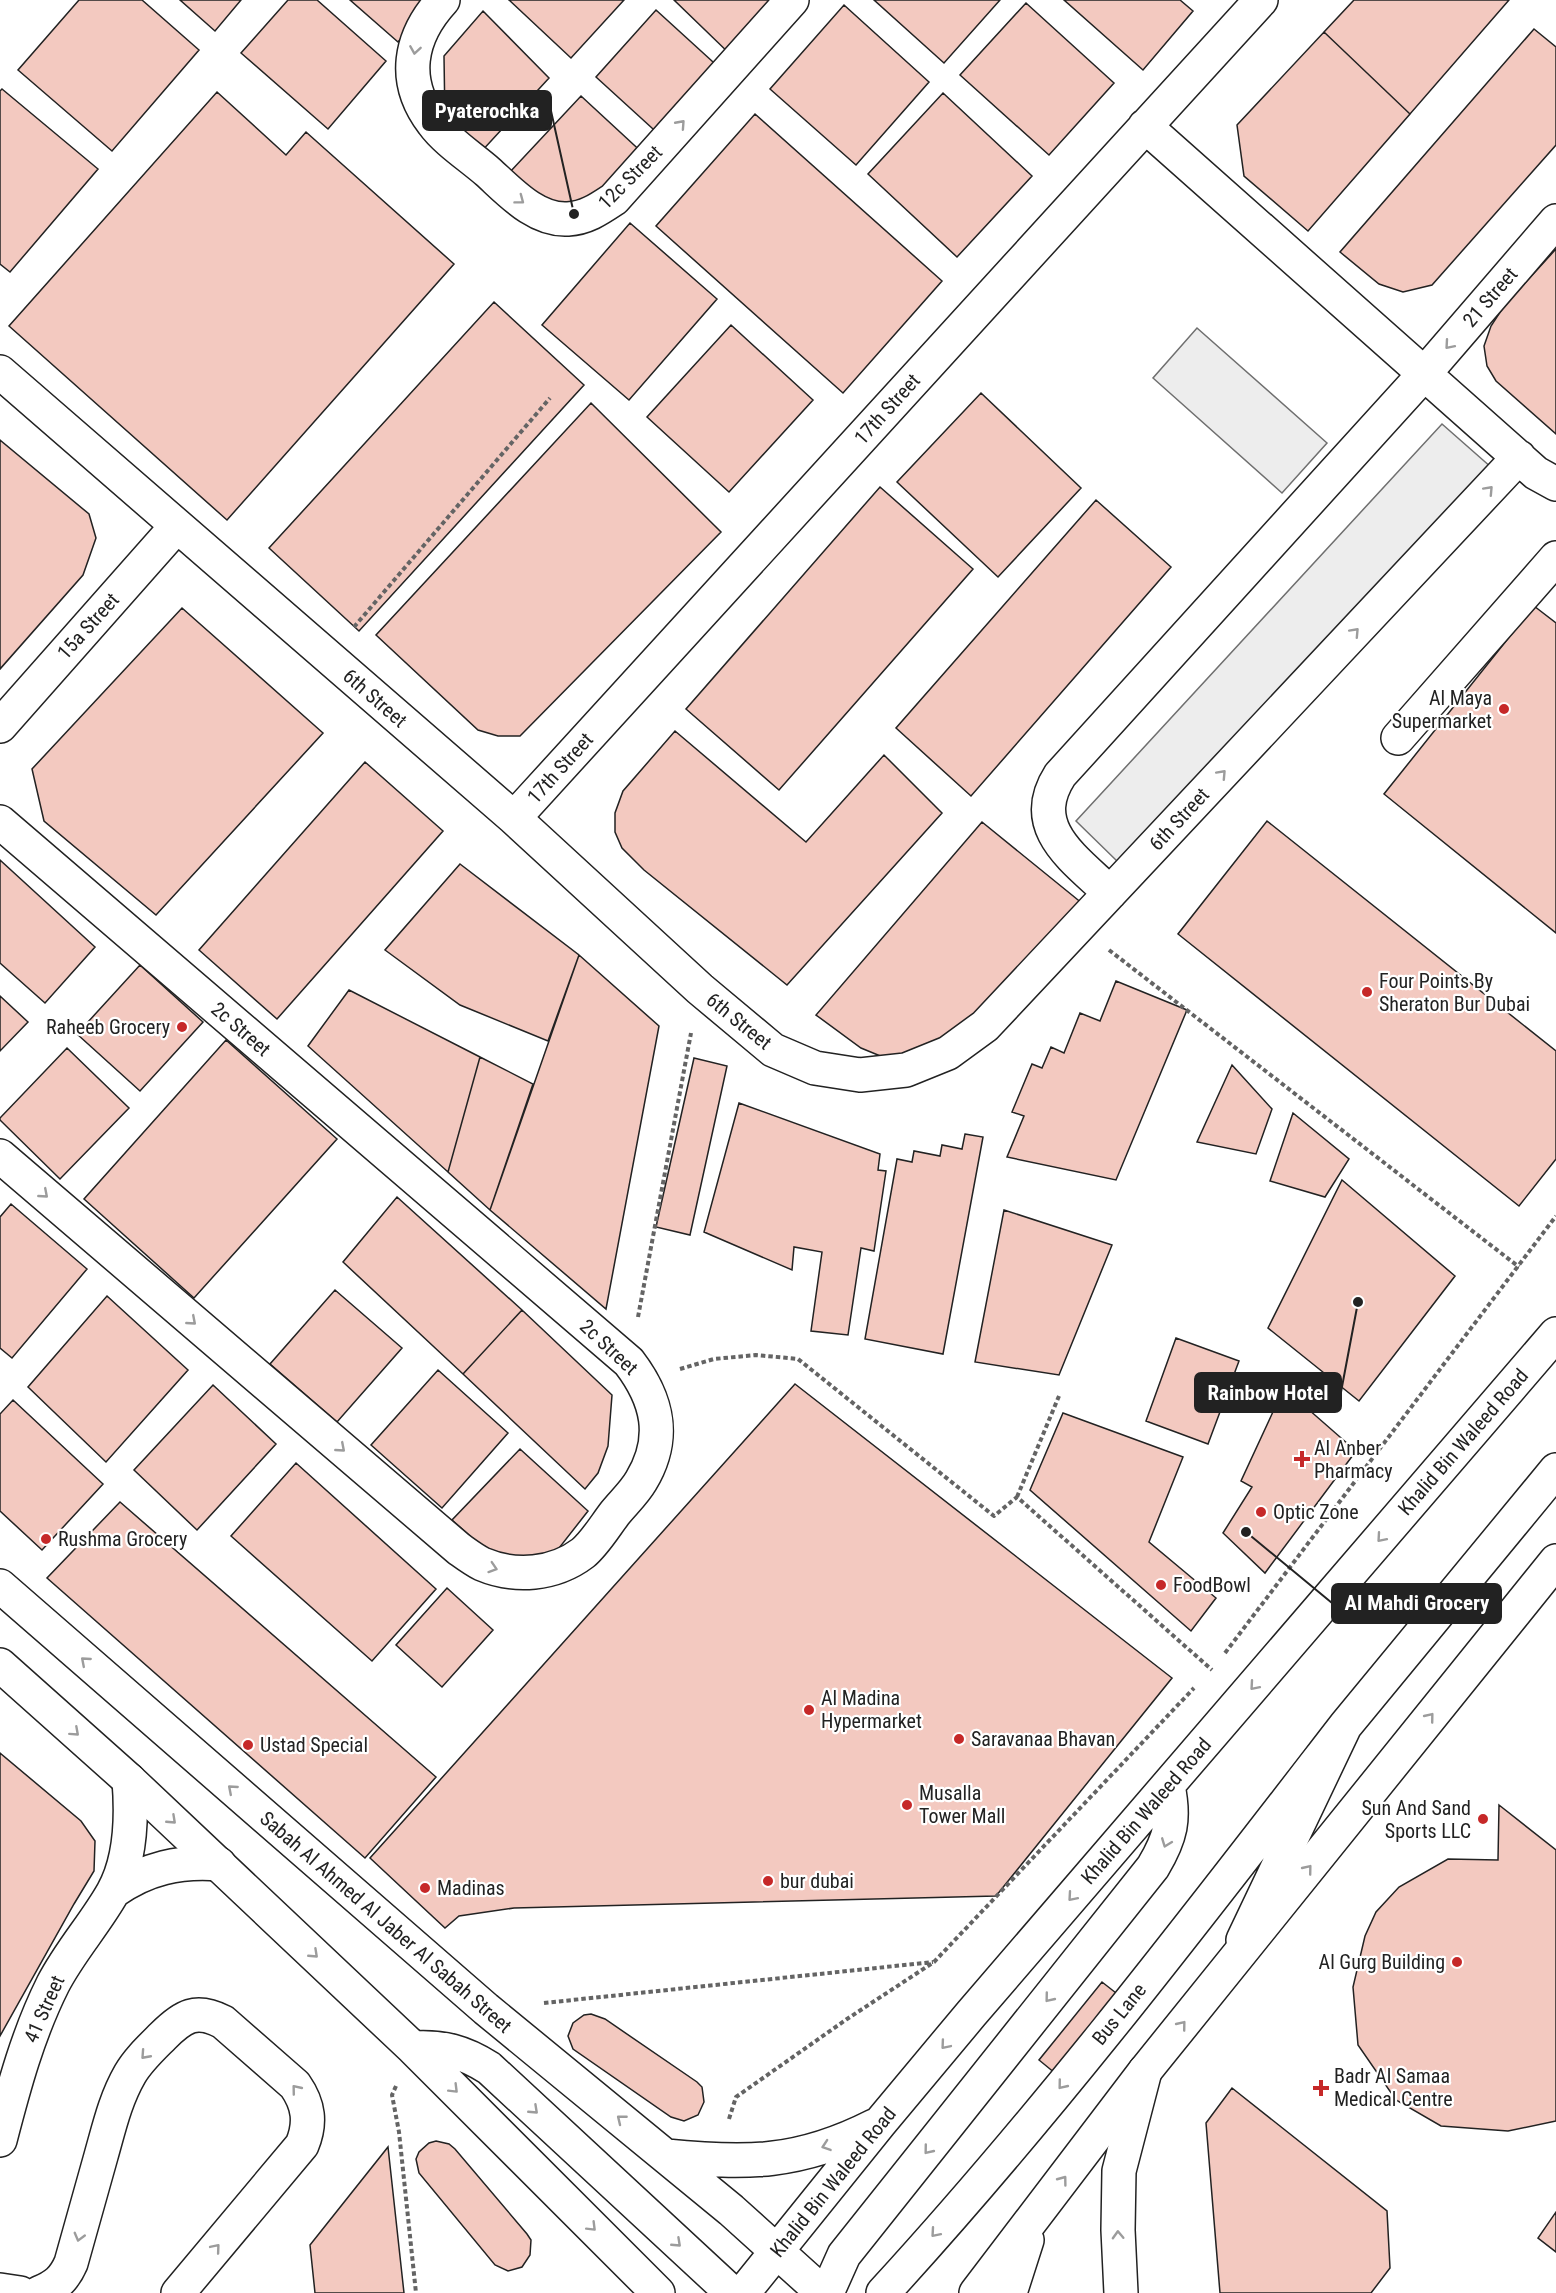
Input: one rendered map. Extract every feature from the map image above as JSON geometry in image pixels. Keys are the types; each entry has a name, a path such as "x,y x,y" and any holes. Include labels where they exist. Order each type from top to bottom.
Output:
{"street":[{"name":"12c Street","path":"443,0 432,12 417,38 412,69 418,99 434,125 520,202 542,215 567,219 593,214 614,199 792,0"},
{"name":"17th Street","path":"514,818 1261,0"},
{"path":"1145,126 1536,473 1556,484"},
{"name":"21 Street","path":"1110,893 1066,851 1054,834 1047,814 1052,787 1068,766 1425,373 1556,221"},
{"name":"6th Street","path":"0,372 514,818 700,989 773,1050 815,1068 860,1075 906,1070 948,1053 986,1026 1519,457"},
{"name":"15a Street","path":"0,726 176,527"},
{"path":"1398,738 1556,558"},
{"name":"2c Street","path":"0,822 637,1372 654,1407 656,1433 651,1459 640,1482 584,1552 560,1566 534,1573 507,1572 481,1564 459,1549 0,1156"},
{"name":"Khalid Bin Waleed Road","path":"743,2293 880,2123 1556,1334"},
{"path":"1231,1964 1345,1726 1556,1470"},
{"path":"976,2293 1145,2071 1556,1561"},
{"name":"Sabah Al Ahmed Al Jaber Al Sabah Street","path":"0,1586 486,2009 731,2210 825,2293"},
{"path":"0,1665 129,1780 413,2048 658,2293"},
{"name":"Bus Lane","path":"883,2293 1052,2097 1205,1907 1345,1726"},
{"name":"41 Street","path":"0,2140 10,2063 34,2025 54,1983 78,1942 114,1891 122,1870 130,1825 129,1780"},
{"path":"825,2293 844,2255 1153,1867 1164,1849 1171,1828 1172,1807 1168,1785"},
{"name":"41 Street","path":"114,1891 129,1881 163,1866 182,1863 219,1864"},
{"path":"58,2288 71,2263 115,2106 122,2089 142,2057 178,2021 189,2016 201,2015 223,2022 296,2085 303,2096 309,2121 302,2145 178,2293"},
{"path":"413,2048 433,2047 453,2050 472,2057 489,2068 732,2293"},
{"path":"1121,2293 1118,2230 1119,2171 1145,2071"},
{"path":"666,2156 729,2162 759,2161 791,2156 851,2138 880,2123"},
{"path":"1010,2293 1023,2249 1042,2208"},
{"path":"777,2251 794,2293"},
{"path":"0,2290 20,2293"}],"path":[{"path":"328,658 550,398"},
{"path":"1079,926 1519,1267"},
{"path":"700,989 637,1372 674,1370 714,1359 756,1356 798,1359 994,1516 1017,1497 1059,1396"},
{"path":"1204,1678 1556,1216"},
{"path":"1017,1497 1212,1670"},
{"path":"727,2126 736,2097 847,2019 934,1962 1196,1687"},
{"path":"486,2009 934,1962"},
{"path":"413,2048 392,2095 399,2132 416,2293"}],"shaded area":[{"path":"1197,328 1327,443 1282,493 1153,378"},
{"path":"1442,424 1492,468 1119,863 1076,821"}],"building":[{"path":"79,0 142,0 199,50 112,151 18,70"},
{"path":"180,0 241,0 215,31"},
{"path":"288,0 317,0 386,61 328,129 241,53"},
{"path":"350,0 434,0 398,42"},
{"path":"509,0 624,0 571,58"},
{"path":"674,0 786,0 735,59"},
{"path":"874,0 1000,0 944,63"},
{"path":"1064,0 1180,0 1193,11 1143,70"},
{"path":"1354,0 1509,0 1410,114 1324,32"},
{"path":"1026,3 1114,83 1049,155 960,75"},
{"path":"844,5 929,82 856,165 770,89"},
{"path":"656,10 724,72 664,139 596,77"},
{"path":"483,11 549,78 480,153 445,122 444,56"},
{"path":"1534,29 1556,47 1556,145 1432,285 1403,292 1379,284 1340,252"},
{"path":"1324,32 1410,114 1308,231 1244,176 1237,125"},
{"path":"2,89 98,169 10,272 0,264 0,91"},
{"path":"217,92 286,155 306,132 454,264 227,520 9,326"},
{"path":"943,93 1032,176 957,257 868,174"},
{"path":"581,96 647,157 604,200 556,215 509,173"},
{"path":"755,114 942,281 843,393 656,226"},
{"path":"630,223 717,299 629,400 542,325"},
{"path":"1556,249 1556,434 1496,381 1487,366 1484,346 1491,326 1504,306"},
{"path":"494,302 584,385 359,631 269,548"},
{"path":"731,325 813,400 729,492 647,417"},
{"path":"981,393 1081,488 998,577 897,482"},
{"path":"591,403 721,532 520,736 498,736 478,730 376,635"},
{"path":"0,440 89,514 96,538 83,575 0,669"},
{"path":"880,487 973,569 779,790 686,709"},
{"path":"1096,500 1171,567 971,796 896,728"},
{"name":"Al Maya Supermarket","path":"1534,606 1556,623 1556,933 1384,794"},
{"path":"182,608 323,733 156,915 44,821 32,769"},
{"path":"675,731 806,842 884,755 942,813 787,985 644,870 622,848 615,832 615,813 623,791"},
{"path":"365,762 443,831 277,1019 199,950"},
{"name":"Four Points By Sheraton Bur Dubai","path":"1267,821 1556,1051 1556,1159 1519,1206 1178,934"},
{"path":"982,822 1083,904 938,1056 890,1060 861,1048 816,1015"},
{"path":"0,860 95,947 45,1003 0,963"},
{"path":"460,864 579,955 548,1041 460,1005 385,950"},
{"path":"579,955 659,1026 606,1309 490,1210"},
{"path":"140,965 203,1022 140,1091 77,1034"},
{"path":"1116,981 1187,1010 1116,1180 1007,1157 1024,1116 1012,1112 1032,1064 1042,1068 1051,1047 1064,1053 1080,1013 1100,1021"},
{"path":"349,990 480,1057 448,1172 308,1046"},
{"path":"0,996 28,1022 0,1051"},
{"path":"226,1040 337,1139 194,1298 84,1199"},
{"path":"67,1048 129,1108 60,1179 0,1118"},
{"path":"480,1057 533,1084 490,1210 448,1172"},
{"path":"694,1058 727,1066 690,1235 656,1227"},
{"path":"1232,1065 1272,1109 1256,1154 1197,1142"},
{"path":"739,1103 880,1154 878,1170 886,1171 874,1251 861,1248 848,1335 811,1331 822,1252 794,1247 792,1270 704,1232"},
{"path":"1293,1113 1349,1159 1325,1197 1270,1181"},
{"path":"965,1134 983,1137 943,1354 865,1339 897,1159 912,1162 914,1151 940,1156 942,1145 962,1149"},
{"path":"1342,1180 1455,1276 1359,1401 1268,1328"},
{"path":"397,1197 522,1310 463,1374 343,1262"},
{"path":"11,1204 87,1269 12,1358 0,1348 0,1217"},
{"path":"1004,1210 1112,1245 1059,1375 975,1362"},
{"path":"335,1290 402,1348 337,1422 270,1364"},
{"path":"107,1296 188,1370 106,1462 28,1387"},
{"path":"522,1310 612,1395 608,1446 598,1473 585,1489 463,1374"},
{"path":"1176,1338 1239,1361 1208,1444 1146,1421"},
{"path":"438,1370 508,1433 442,1508 371,1445"},
{"path":"795,1384 1172,1678 996,1896 514,1908 459,1916 445,1928 370,1858"},
{"path":"213,1385 276,1444 197,1530 134,1470"},
{"path":"1284,1388 1356,1451 1265,1573 1223,1533 1252,1487 1241,1481"},
{"path":"13,1400 103,1484 42,1550 0,1511 0,1414"},
{"path":"1063,1413 1183,1457 1149,1542 1216,1598 1191,1631 1030,1490"},
{"path":"520,1449 588,1511 556,1552 519,1567 496,1559 452,1520"},
{"path":"296,1463 436,1589 372,1661 231,1536"},
{"path":"120,1502 436,1777 365,1858 47,1578"},
{"path":"447,1588 493,1630 442,1687 396,1645"},
{"path":"0,1753 81,1821 95,1841 94,1871 0,2036"},
{"name":"Al Gurg Building","path":"1499,1805 1556,1850 1556,2121 1508,2131 1441,2126 1396,2100 1358,2045 1353,1987 1365,1936 1376,1912 1399,1887 1448,1859 1498,1860"},
{"path":"1102,1982 1125,2000 1061,2078 1039,2060"},
{"path":"591,2014 605,2019 697,2082 702,2087 704,2102 698,2115 684,2121 671,2117 573,2049 568,2036 573,2023 584,2015"},
{"path":"1232,2088 1387,2211 1390,2268 1371,2293 1220,2293 1206,2123"},
{"path":"436,2141 449,2144 455,2149 527,2234 531,2240 530,2255 522,2267 508,2271 495,2265 419,2173 416,2159 419,2152 429,2143"},
{"path":"388,2147 404,2293 315,2293 310,2245"},
{"path":"1556,2212 1556,2252 1538,2238"}],"place":[{"name":"Pyaterochka","path":"574,214"},
{"name":"Al Maya Supermarket","path":"1504,709"},
{"name":"Four Points By Sheraton Bur Dubai","path":"1367,992"},
{"name":"Raheeb Grocery","path":"182,1027"},
{"name":"Rainbow Hotel","path":"1358,1302"},
{"name":"Al Anber Pharmacy","path":"1302,1459"},
{"name":"Optic Zone","path":"1261,1512"},
{"name":"Al Mahdi Grocery","path":"1246,1532"},
{"name":"Rushma Grocery","path":"46,1539"},
{"name":"FoodBowl","path":"1161,1585"},
{"name":"Al Madina Hypermarket","path":"809,1710"},
{"name":"Saravanaa Bhavan","path":"959,1739"},
{"name":"Ustad Special","path":"248,1745"},
{"name":"Musalla Tower Mall","path":"907,1805"},
{"name":"Sun And Sand Sports LLC","path":"1483,1819"},
{"name":"bur dubai","path":"768,1881"},
{"name":"Madinas","path":"425,1888"},
{"name":"Al Gurg Building","path":"1457,1962"},
{"name":"Badr Al Samaa Medical Centre","path":"1321,2088"}]}
